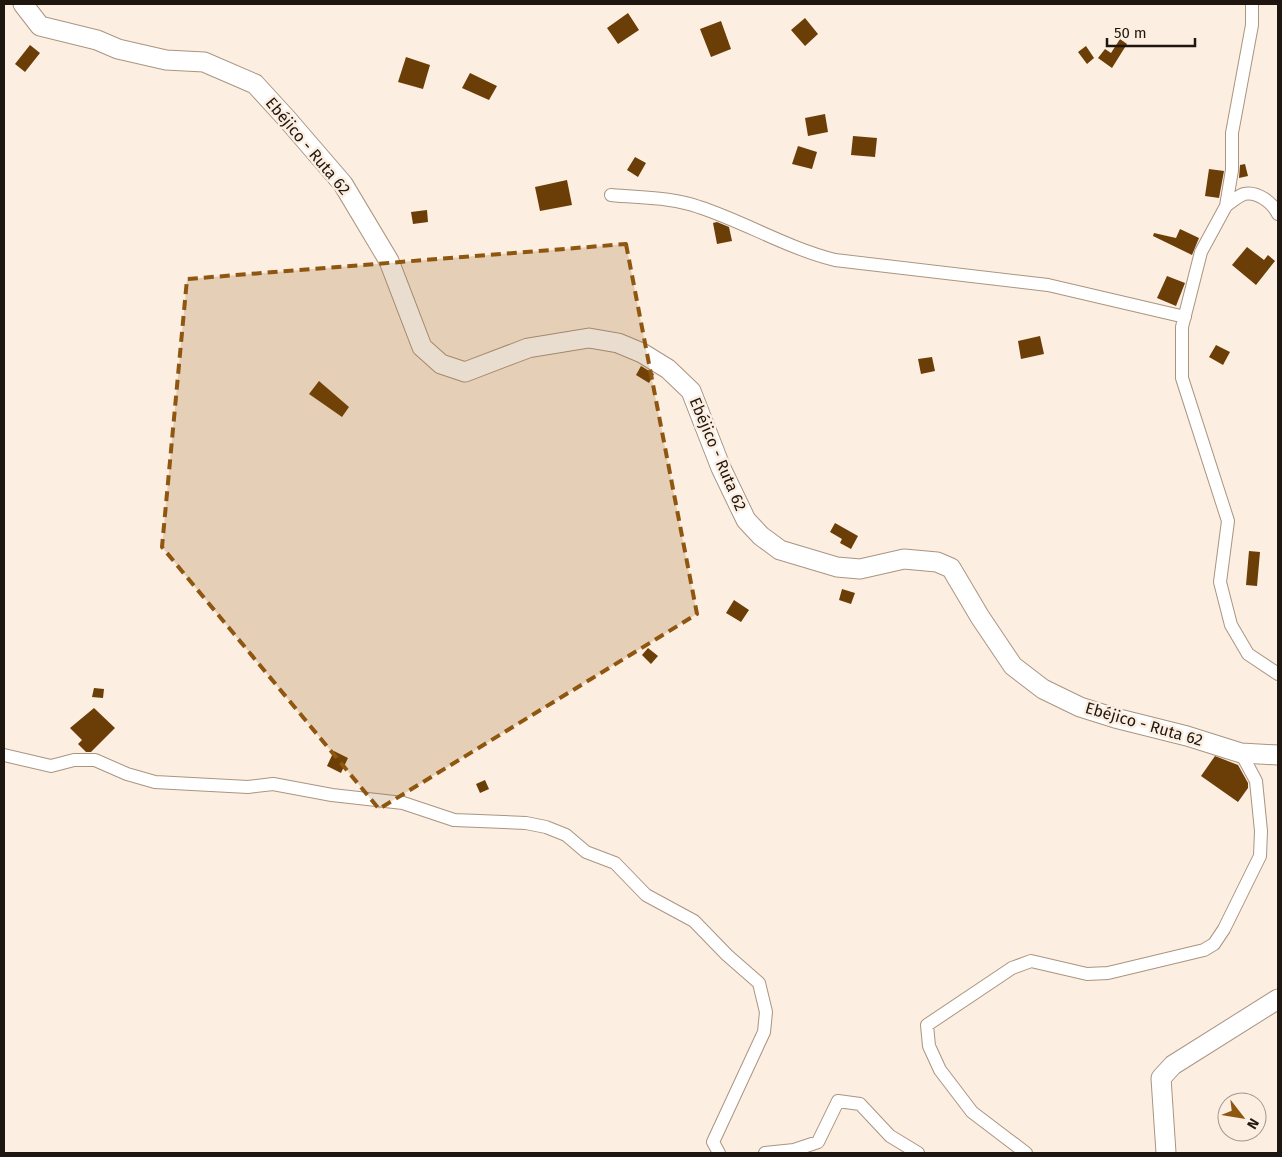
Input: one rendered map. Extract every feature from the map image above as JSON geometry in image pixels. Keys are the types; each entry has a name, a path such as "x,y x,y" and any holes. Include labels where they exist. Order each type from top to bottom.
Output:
{"street":[{"name":"Ebéjico - Ruta 62","path":"23,4 40,26 166,60 204,62 255,84 288,119 343,184 389,261 422,347 441,364 465,372 528,348 589,338 618,343 642,353 668,369 691,391 721,468 746,520 761,536 780,550 837,568 860,569 904,559 937,562 950,568 980,618 1013,666 1043,689 1080,707 1115,718 1187,736 1241,753 1278,755"},
{"path":"1252,4 1252,25 1232,133 1232,170 1226,206 1201,252 1182,326 1182,378 1228,521 1220,582 1231,625 1248,654 1278,674"},
{"path":"1226,206 1243,194 1258,195 1274,207 1278,214"},
{"path":"611,196 669,200 698,206 805,252 835,260 1048,285 1185,317"},
{"path":"1026,1153 972,1112 940,1070 929,1046 927,1025 1012,968 1031,961 1087,974 1108,973 1204,950 1214,944 1224,929 1260,856 1261,831 1256,781 1241,753"},
{"path":"4,755 51,766 74,760 95,760 127,774 156,782 248,787 273,784 332,795 403,803 454,820 526,823 546,827 566,835 586,852 615,863 646,895 694,921 727,955 759,983 766,1012 764,1032 712,1142 718,1153"},
{"path":"1166,1153 1161,1078 1173,1065 1278,999"},
{"path":"765,1153 794,1150 818,1142 838,1101 860,1104 890,1136 918,1153"}],"highlighted area":[{"path":"626,244 697,614 379,809 162,547 187,279"}],"building":[{"path":"628,13 639,30 618,44 607,28"},
{"path":"805,18 818,34 805,46 791,30"},
{"path":"721,21 731,49 711,57 700,29"},
{"path":"1120,39 1127,44 1112,68 1098,58 1105,49 1111,53"},
{"path":"30,45 40,53 25,72 15,64"},
{"path":"1086,46 1094,58 1087,64 1078,52"},
{"path":"406,57 430,65 423,89 398,82"},
{"path":"470,73 497,86 489,100 462,88"},
{"path":"825,114 828,132 808,136 805,118"},
{"path":"853,136 877,138 875,157 851,155"},
{"path":"798,146 817,152 812,169 792,164"},
{"path":"635,157 646,163 638,177 627,170"},
{"path":"1245,164 1248,176 1239,178 1240,165"},
{"path":"1209,169 1224,171 1219,198 1205,196"},
{"path":"567,180 572,205 540,211 535,187"},
{"path":"427,210 428,222 413,224 411,212"},
{"path":"717,222 729,227 732,241 717,244 713,223"},
{"path":"1180,229 1199,238 1192,255 1153,236 1154,233 1176,238"},
{"path":"1247,247 1264,260 1268,255 1275,261 1256,285 1232,265"},
{"path":"1167,276 1185,283 1176,306 1157,298"},
{"path":"1040,336 1044,354 1021,359 1018,341"},
{"path":"1216,345 1230,352 1223,365 1209,357"},
{"path":"932,357 935,371 921,374 918,359"},
{"path":"641,366 654,374 649,383 636,375"},
{"path":"319,381 349,407 342,417 309,394"},
{"path":"835,523 858,536 851,549 840,543 842,539 830,532"},
{"path":"1249,551 1260,552 1257,586 1246,585"},
{"path":"842,589 855,593 851,604 839,600"},
{"path":"734,600 749,610 741,622 726,613"},
{"path":"648,648 658,656 651,664 642,655"},
{"path":"94,688 104,689 103,698 92,697"},
{"path":"94,708 115,728 91,752 86,752 78,744 82,740 70,728"},
{"path":"334,751 348,758 341,773 327,766"},
{"path":"1215,756 1238,765 1248,783 1248,788 1238,802 1201,776"},
{"path":"485,780 489,789 480,793 476,784"}]}
